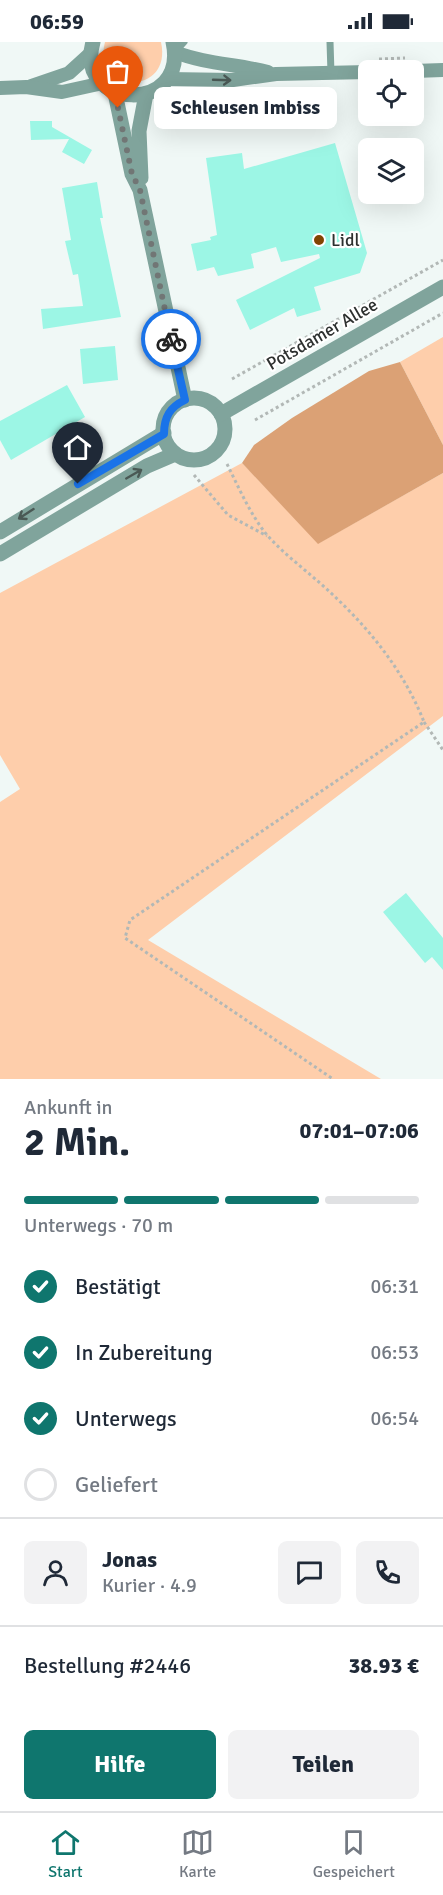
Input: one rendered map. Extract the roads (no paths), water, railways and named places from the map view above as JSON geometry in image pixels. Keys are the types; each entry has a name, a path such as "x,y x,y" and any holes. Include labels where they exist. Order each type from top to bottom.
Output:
{"street":[{"path":"92,48 96,75 115,93 126,96 146,94 158,88 168,79 174,66 177,45 200,61 238,65 276,74"},
{"path":"26,87 69,73 92,48"},
{"path":"424,71 443,70"},
{"path":"168,79 233,80 276,74 358,72"},
{"path":"0,88 26,87 63,92 103,83"},
{"path":"115,93 132,174 140,190"},
{"path":"146,94 139,131 140,190 185,400"},
{"name":"Potsdamer Allee","path":"221,414 443,287"},
{"path":"0,554 138,472 175,454 195,460 214,453 225,434 221,414 206,400 185,400 177,404 166,417 164,434 175,454"},
{"path":"0,531 164,434"}],"lane":[{"path":"330,42 331,73"}],"place":[{"name":"Schleusen Imbiss","path":"118,108"},
{"name":"Lidl","path":"319,240"}]}
